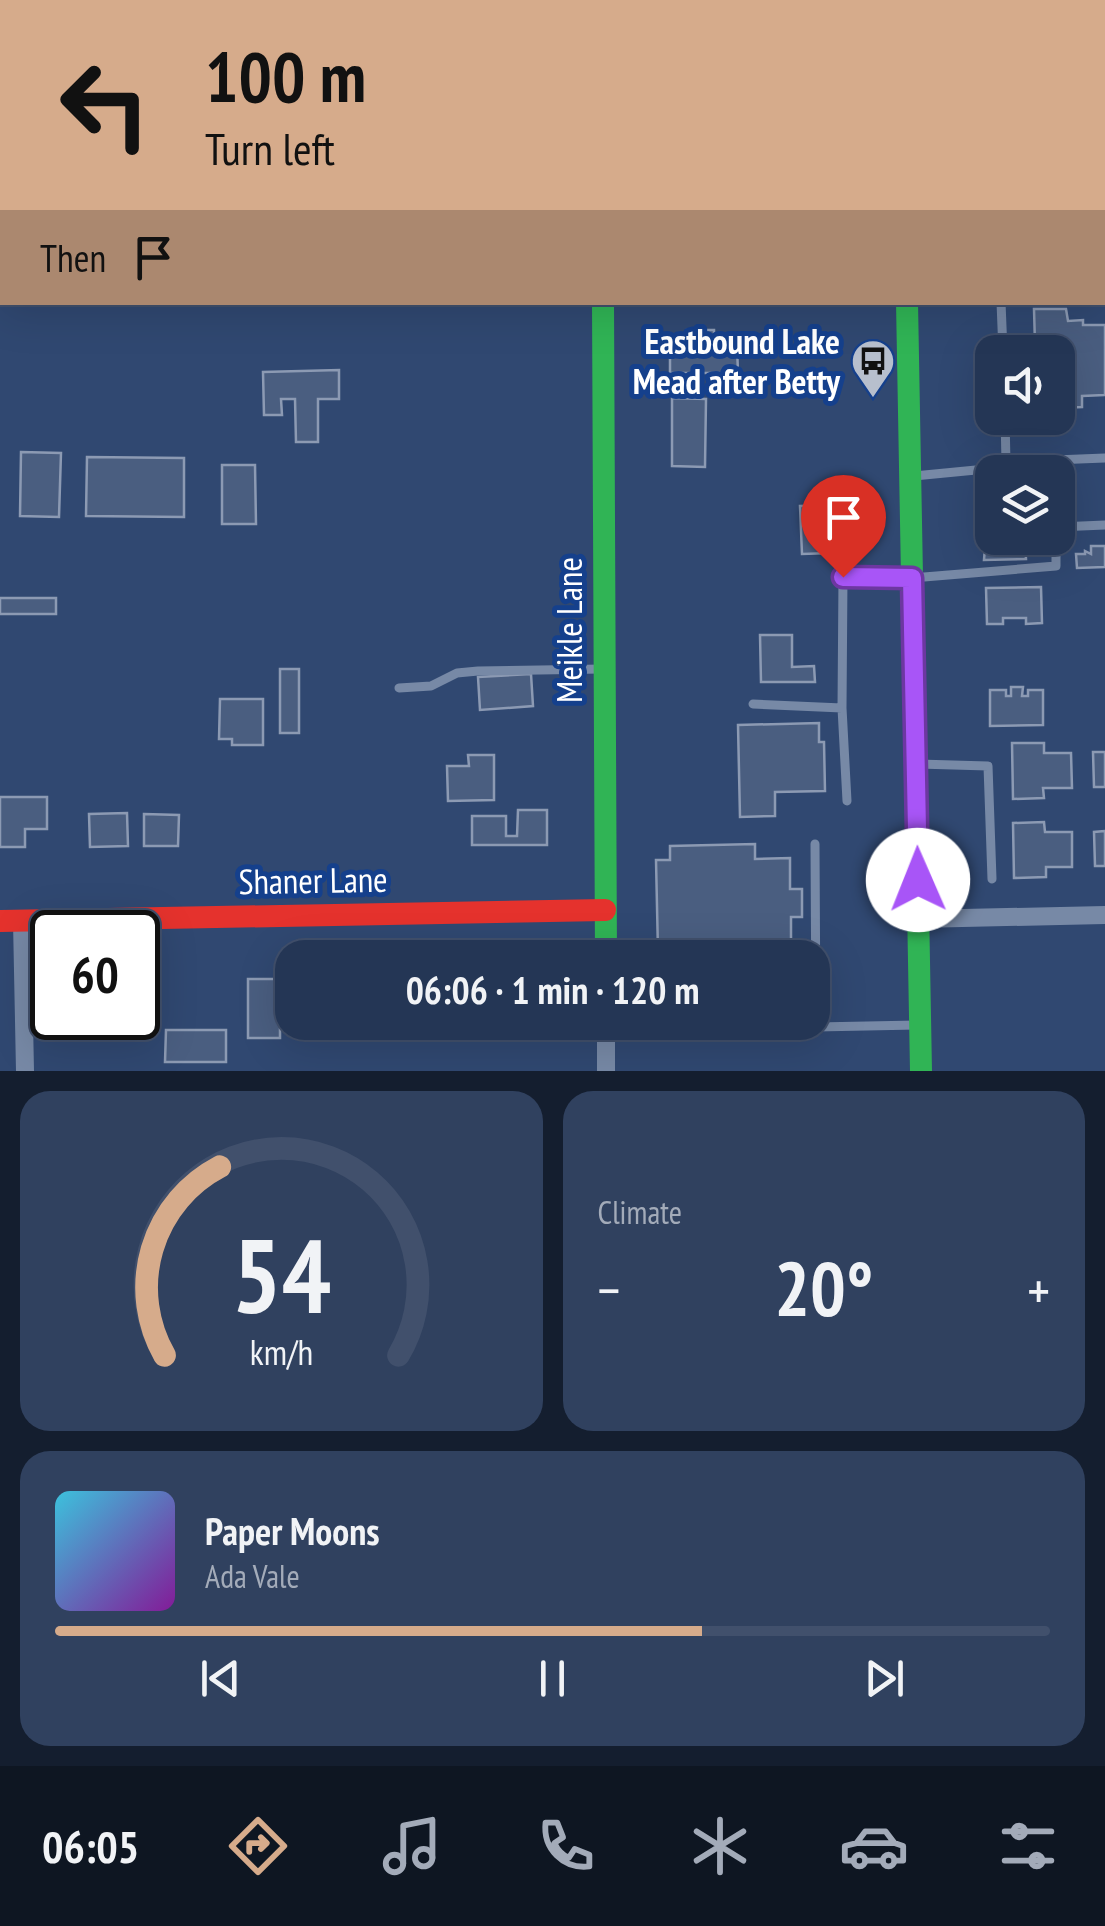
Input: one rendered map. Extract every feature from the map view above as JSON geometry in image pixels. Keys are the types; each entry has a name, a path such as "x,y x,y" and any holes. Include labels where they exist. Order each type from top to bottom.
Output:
{"street":[{"name":"Meikle Lane","path":"603,305 606,940"},
{"path":"907,305 921,1071"},
{"name":"Shaner Lane","path":"11,921 606,910"},
{"path":"918,919 1105,915"},
{"path":"11,921 24,1071"},
{"path":"606,1040 606,1071"}],"lane":[{"path":"1001,305 1002,335"},
{"path":"1075,459 1105,458"},
{"path":"910,476 975,470"},
{"path":"1075,526 1105,525"},
{"path":"847,802 842,708 843,577 912,578 1056,566 1056,555"},
{"path":"399,688 431,686 457,674 478,671 605,669"},
{"path":"753,704 842,708"},
{"path":"915,764 988,766 992,878"},
{"path":"815,844 816,940"},
{"path":"830,1027 920,1025"}],"building":[{"path":"1034,309 1066,309 1068,321 1105,325 1105,395 1082,396 1082,407 1075,407 1075,335 1035,335"},
{"path":"687,330 714,330 714,346 737,346 738,373 670,373 670,339 687,339"},
{"path":"339,370 339,399 318,399 318,442 296,442 295,399 281,399 282,415 264,415 263,372"},
{"path":"672,398 706,399 705,467 672,466"},
{"path":"21,452 61,453 59,517 20,516"},
{"path":"87,457 184,458 184,517 86,516"},
{"path":"222,465 255,465 256,524 222,524"},
{"path":"829,505 831,553 802,554 800,506"},
{"path":"1091,546 1105,546 1105,567 1077,568 1076,554 1091,554"},
{"path":"984,555 1026,555 1026,559 984,560"},
{"path":"1041,587 1042,623 1026,624 1026,618 1003,618 1003,624 987,624 986,588"},
{"path":"0,598 56,598 56,614 0,614"},
{"path":"760,635 792,635 792,667 814,666 815,682 761,682"},
{"path":"280,669 299,669 299,733 280,733"},
{"path":"531,674 533,706 480,710 478,677"},
{"path":"1011,687 1023,687 1022,696 1028,696 1028,690 1043,690 1043,725 990,726 990,690 1006,690 1006,696 1011,696"},
{"path":"220,699 263,699 263,745 232,745 232,739 219,739"},
{"path":"819,723 819,742 824,742 825,791 775,792 775,816 740,817 738,725"},
{"path":"1012,743 1044,743 1044,753 1071,753 1072,788 1043,788 1044,798 1013,799"},
{"path":"1093,752 1105,752 1105,787 1094,787"},
{"path":"468,755 494,755 494,800 448,801 447,766 469,766"},
{"path":"0,797 47,797 47,829 25,829 25,847 0,847"},
{"path":"518,810 547,810 547,845 472,845 472,816 506,816 506,836 517,836"},
{"path":"127,813 128,846 90,847 89,814"},
{"path":"144,814 179,815 178,846 144,846"},
{"path":"1044,822 1045,832 1072,832 1072,867 1046,867 1046,877 1014,878 1013,823"},
{"path":"1105,831 1105,866 1095,866 1094,832"},
{"path":"755,844 755,859 790,858 790,889 802,889 802,917 791,917 791,940 658,940 656,860 670,860 670,846"},
{"path":"248,979 275,979 275,1038 248,1038"},
{"path":"166,1030 226,1030 226,1062 165,1062"}],"traffic: fast":[{"path":"603,305 606,940"},
{"path":"907,305 921,1071"}],"traffic: jam":[{"path":"0,921 605,910"}],"place":[{"name":"Eastbound Lake Mead after Betty","path":"873,399"}],"route":[{"path":"843,577 912,578 918,880"}]}
